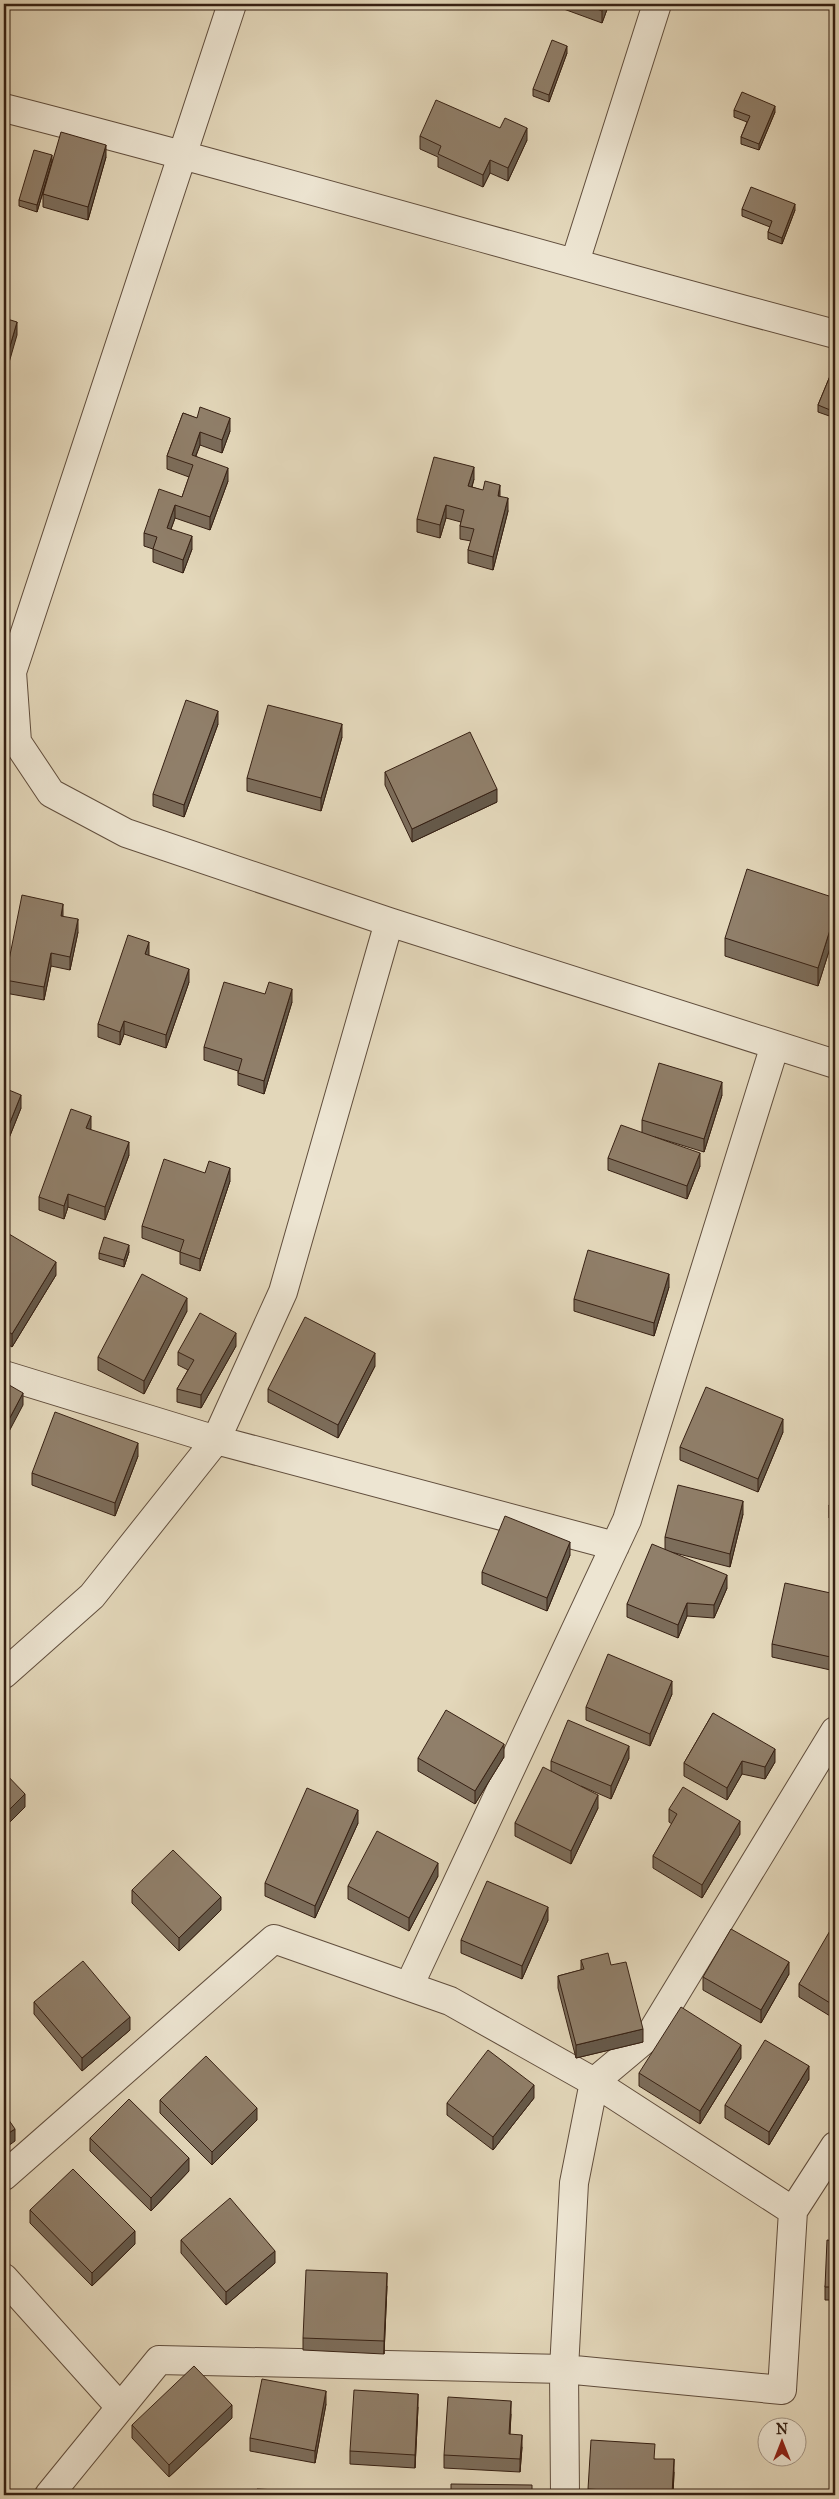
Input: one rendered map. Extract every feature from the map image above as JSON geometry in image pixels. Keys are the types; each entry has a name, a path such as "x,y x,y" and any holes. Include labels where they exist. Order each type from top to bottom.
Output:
{"street":[{"path":"232,4 12,672 17,742 52,793 126,833 389,922 835,1064"},
{"path":"575,262 657,4"},
{"path":"4,108 184,154 684,294 835,334"},
{"path":"4,1674 92,1596 216,1440 283,1292 389,922"},
{"path":"409,1986 627,1520 775,1045"},
{"path":"4,1375 216,1440 614,1546"},
{"path":"565,2495 564,2369 574,2183 594,2082 650,2035 835,1731"},
{"path":"4,2176 274,1939 450,2001 594,2082 793,2211"},
{"path":"50,2495 159,2360 564,2369 782,2390 793,2211 835,2146"},
{"path":"4,2278 120,2408"}],"building":[{"path":"584,4 605,4 602,11"},
{"path":"552,40 567,46 549,95 533,89"},
{"path":"742,92 775,106 759,144 741,137 750,116 734,110"},
{"path":"436,100 500,128 505,118 527,128 508,168 490,160 483,175 438,154 441,146 420,136"},
{"path":"61,132 106,145 88,207 43,194"},
{"path":"34,150 52,155 37,205 19,200"},
{"path":"751,187 795,204 782,238 768,232 772,221 742,209"},
{"path":"4,318 17,322 4,367"},
{"path":"835,364 835,412 818,405"},
{"path":"200,407 230,418 222,440 200,432 192,455 228,468 210,517 175,505 167,528 192,536 183,560 153,549 157,537 144,533 159,489 182,497 193,465 167,456 183,413 197,418"},
{"path":"434,457 474,467 468,486 483,490 485,481 500,485 498,496 508,498 493,557 468,550 474,529 460,526 464,510 446,505 440,525 417,519"},
{"path":"186,700 218,711 184,805 153,794"},
{"path":"268,705 342,724 321,798 247,778"},
{"path":"470,732 497,789 412,829 385,772"},
{"path":"747,869 835,898 835,914 818,968 725,938"},
{"path":"22,895 63,904 61,916 78,919 70,957 51,953 44,987 5,980"},
{"path":"128,935 149,942 145,954 189,969 166,1035 124,1021 120,1032 98,1024"},
{"path":"224,982 265,994 269,982 292,989 264,1081 238,1073 242,1059 204,1047"},
{"path":"659,1063 722,1082 704,1139 642,1120"},
{"path":"4,1088 21,1095 5,1135 4,1135"},
{"path":"71,1109 91,1116 86,1128 129,1142 105,1207 68,1194 64,1206 39,1197"},
{"path":"621,1125 700,1153 687,1186 608,1158"},
{"path":"164,1159 205,1173 209,1161 230,1168 200,1259 180,1252 184,1240 142,1226"},
{"path":"4,1231 56,1262 12,1334 4,1329 4,1311 8,1304 4,1301"},
{"path":"104,1237 129,1245 124,1260 99,1253"},
{"path":"588,1250 669,1274 654,1323 574,1299"},
{"path":"142,1274 187,1298 144,1381 98,1357"},
{"path":"200,1313 236,1333 201,1395 177,1389 194,1360 178,1352"},
{"path":"305,1317 375,1353 338,1425 268,1389"},
{"path":"4,1382 23,1393 4,1429"},
{"path":"706,1387 783,1419 758,1479 680,1447"},
{"path":"55,1412 138,1443 115,1503 32,1473"},
{"path":"678,1485 743,1501 730,1554 665,1537"},
{"path":"835,1487 835,1508 829,1506"},
{"path":"505,1516 570,1542 547,1598 482,1572"},
{"path":"652,1544 727,1575 714,1605 687,1603 678,1625 627,1604"},
{"path":"785,1583 835,1594 835,1658 772,1644"},
{"path":"608,1654 672,1681 650,1734 586,1707"},
{"path":"446,1710 504,1744 475,1791 418,1758"},
{"path":"713,1713 775,1749 765,1767 742,1761 727,1788 684,1763"},
{"path":"568,1720 629,1746 611,1786 551,1761"},
{"path":"543,1767 598,1795 571,1851 515,1823"},
{"path":"4,1772 25,1794 4,1815"},
{"path":"683,1787 740,1821 702,1885 653,1856 677,1814 669,1809"},
{"path":"307,1788 358,1810 315,1906 265,1883"},
{"path":"377,1831 438,1863 409,1918 348,1886"},
{"path":"173,1850 221,1897 179,1938 132,1890"},
{"path":"487,1881 548,1907 522,1966 461,1940"},
{"path":"731,1929 789,1962 761,2010 703,1977"},
{"path":"831,1929 835,1932 835,2006 799,1984"},
{"path":"608,1953 611,1965 626,1962 643,2029 576,2045 558,1976 584,1969 581,1960"},
{"path":"83,1961 130,2017 82,2058 34,2002"},
{"path":"681,2007 741,2045 700,2111 639,2073"},
{"path":"765,2040 809,2066 769,2132 725,2105"},
{"path":"488,2050 534,2085 493,2137 447,2103"},
{"path":"206,2056 257,2108 212,2152 160,2100"},
{"path":"129,2099 189,2158 151,2198 90,2138"},
{"path":"4,2113 15,2129 4,2136"},
{"path":"73,2169 135,2231 92,2273 30,2210"},
{"path":"230,2198 275,2251 226,2292 181,2240"},
{"path":"827,2240 835,2241 835,2287 825,2287"},
{"path":"306,2270 387,2273 384,2341 303,2338"},
{"path":"194,2366 232,2405 169,2465 132,2425"},
{"path":"262,2379 326,2391 315,2451 250,2438"},
{"path":"354,2390 418,2394 415,2455 350,2451"},
{"path":"448,2397 511,2401 509,2434 522,2435 520,2459 444,2455"},
{"path":"591,2440 655,2444 654,2459 674,2459 672,2494 588,2489"},
{"path":"451,2484 532,2485 532,2495 451,2495"},
{"path":"257,2489 319,2492 319,2495 257,2495"}]}
